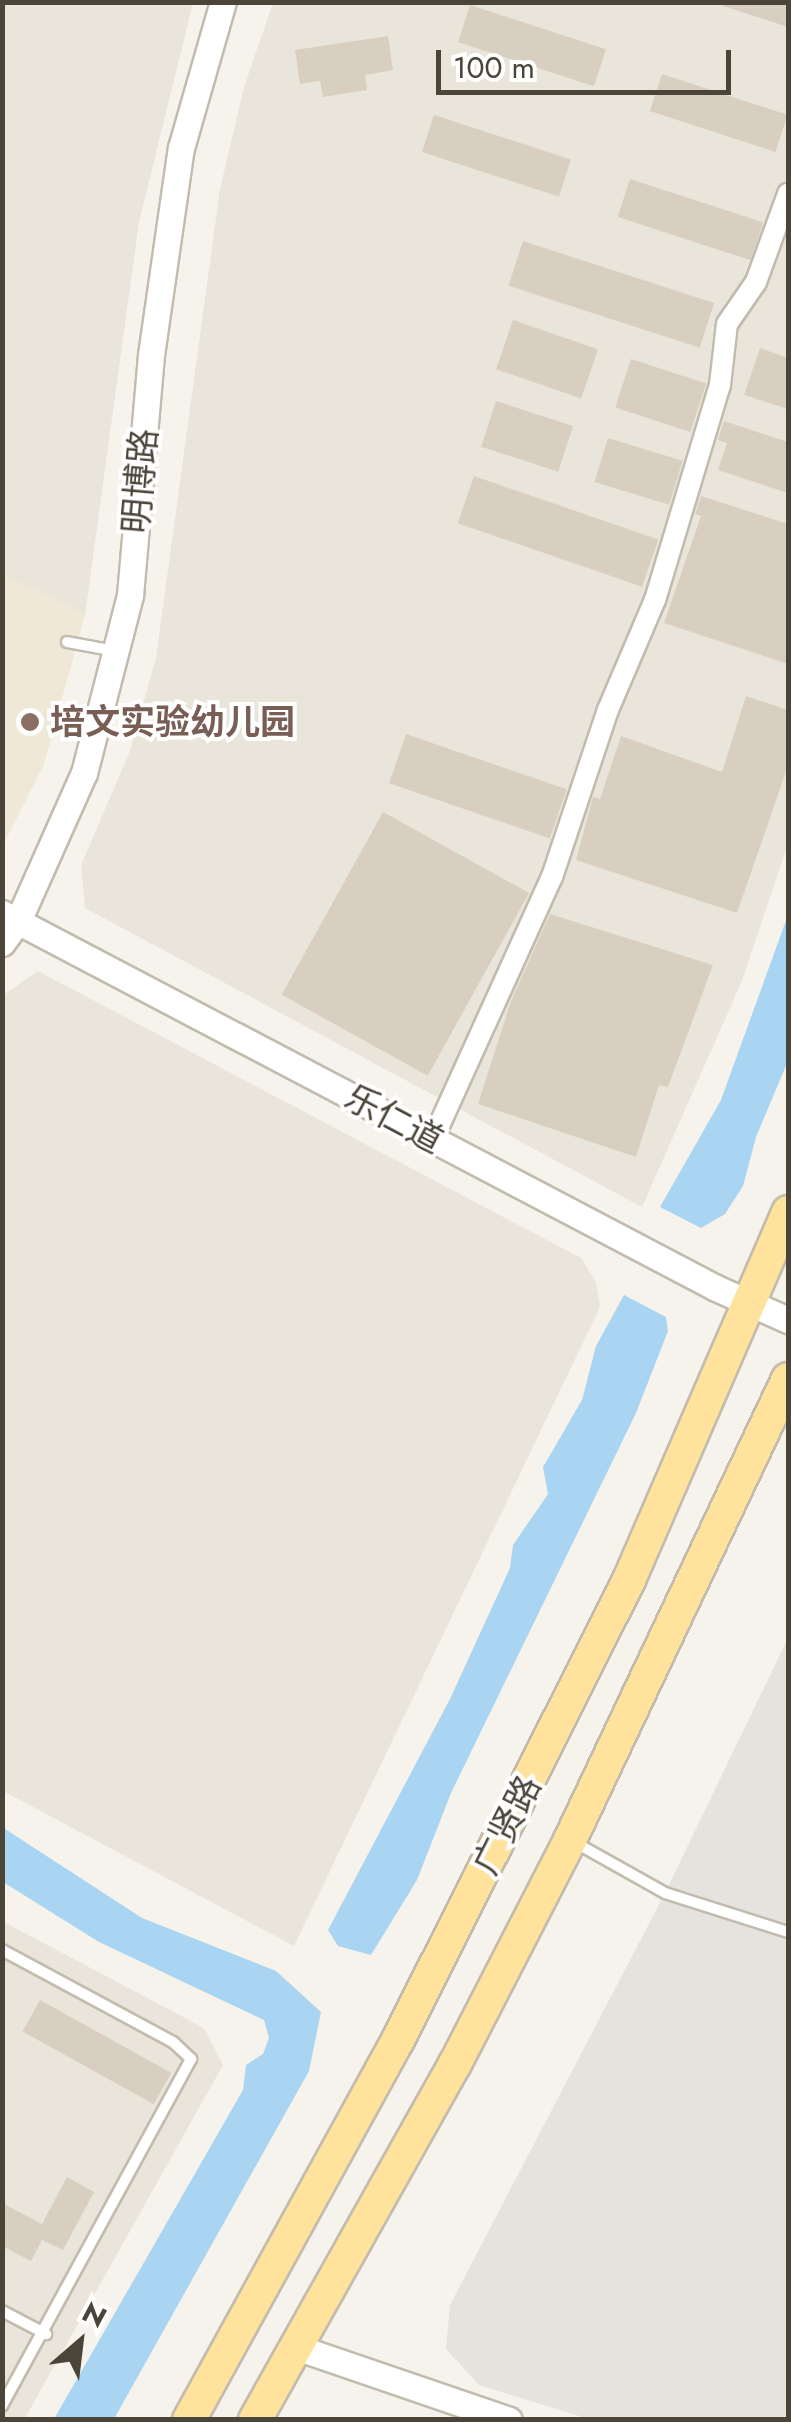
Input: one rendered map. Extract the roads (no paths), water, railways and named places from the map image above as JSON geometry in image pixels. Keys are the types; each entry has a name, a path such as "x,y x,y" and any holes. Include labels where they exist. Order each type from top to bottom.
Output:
{"main road":[{"name":"广贤路","path":"188,2420 398,2040 512,1814 644,1548 788,1212"},
{"name":"广贤路","path":"256,2420 570,1840 788,1379"}],"street":[{"name":"明博路","path":"2,942 10,917 84,773 130,596 152,355 181,148 224,2"},
{"path":"433,1140 552,877 608,710 655,600 720,385 727,324 756,282 788,194"},
{"name":"乐仁道","path":"10,917 433,1140 788,1320"},
{"path":"296,2346 463,2413 509,2420"}],"lane":[{"path":"67,642 116,652"},
{"path":"570,1840 665,1893 788,1932"},
{"path":"2,1950 173,2042 192,2059 46,2334 2,2406"},
{"path":"2,2311 46,2334"}],"water":[{"path":"788,915 788,1061 756,1137 743,1186 725,1214 701,1228 660,1207 721,1100"},
{"path":"624,1295 666,1317 668,1331 636,1413 451,1793 417,1880 371,1955 338,1946 328,1930 450,1699 510,1568 513,1545 548,1494 543,1467 582,1400 596,1346"},
{"path":"2,1827 142,1918 276,1971 321,2012 309,2071 114,2419 54,2419 243,2090 246,2065 263,2054 269,2038 264,2020 99,1942 3,1882"}],"place":[{"name":"培文实验幼儿园","path":"30,722"}]}
